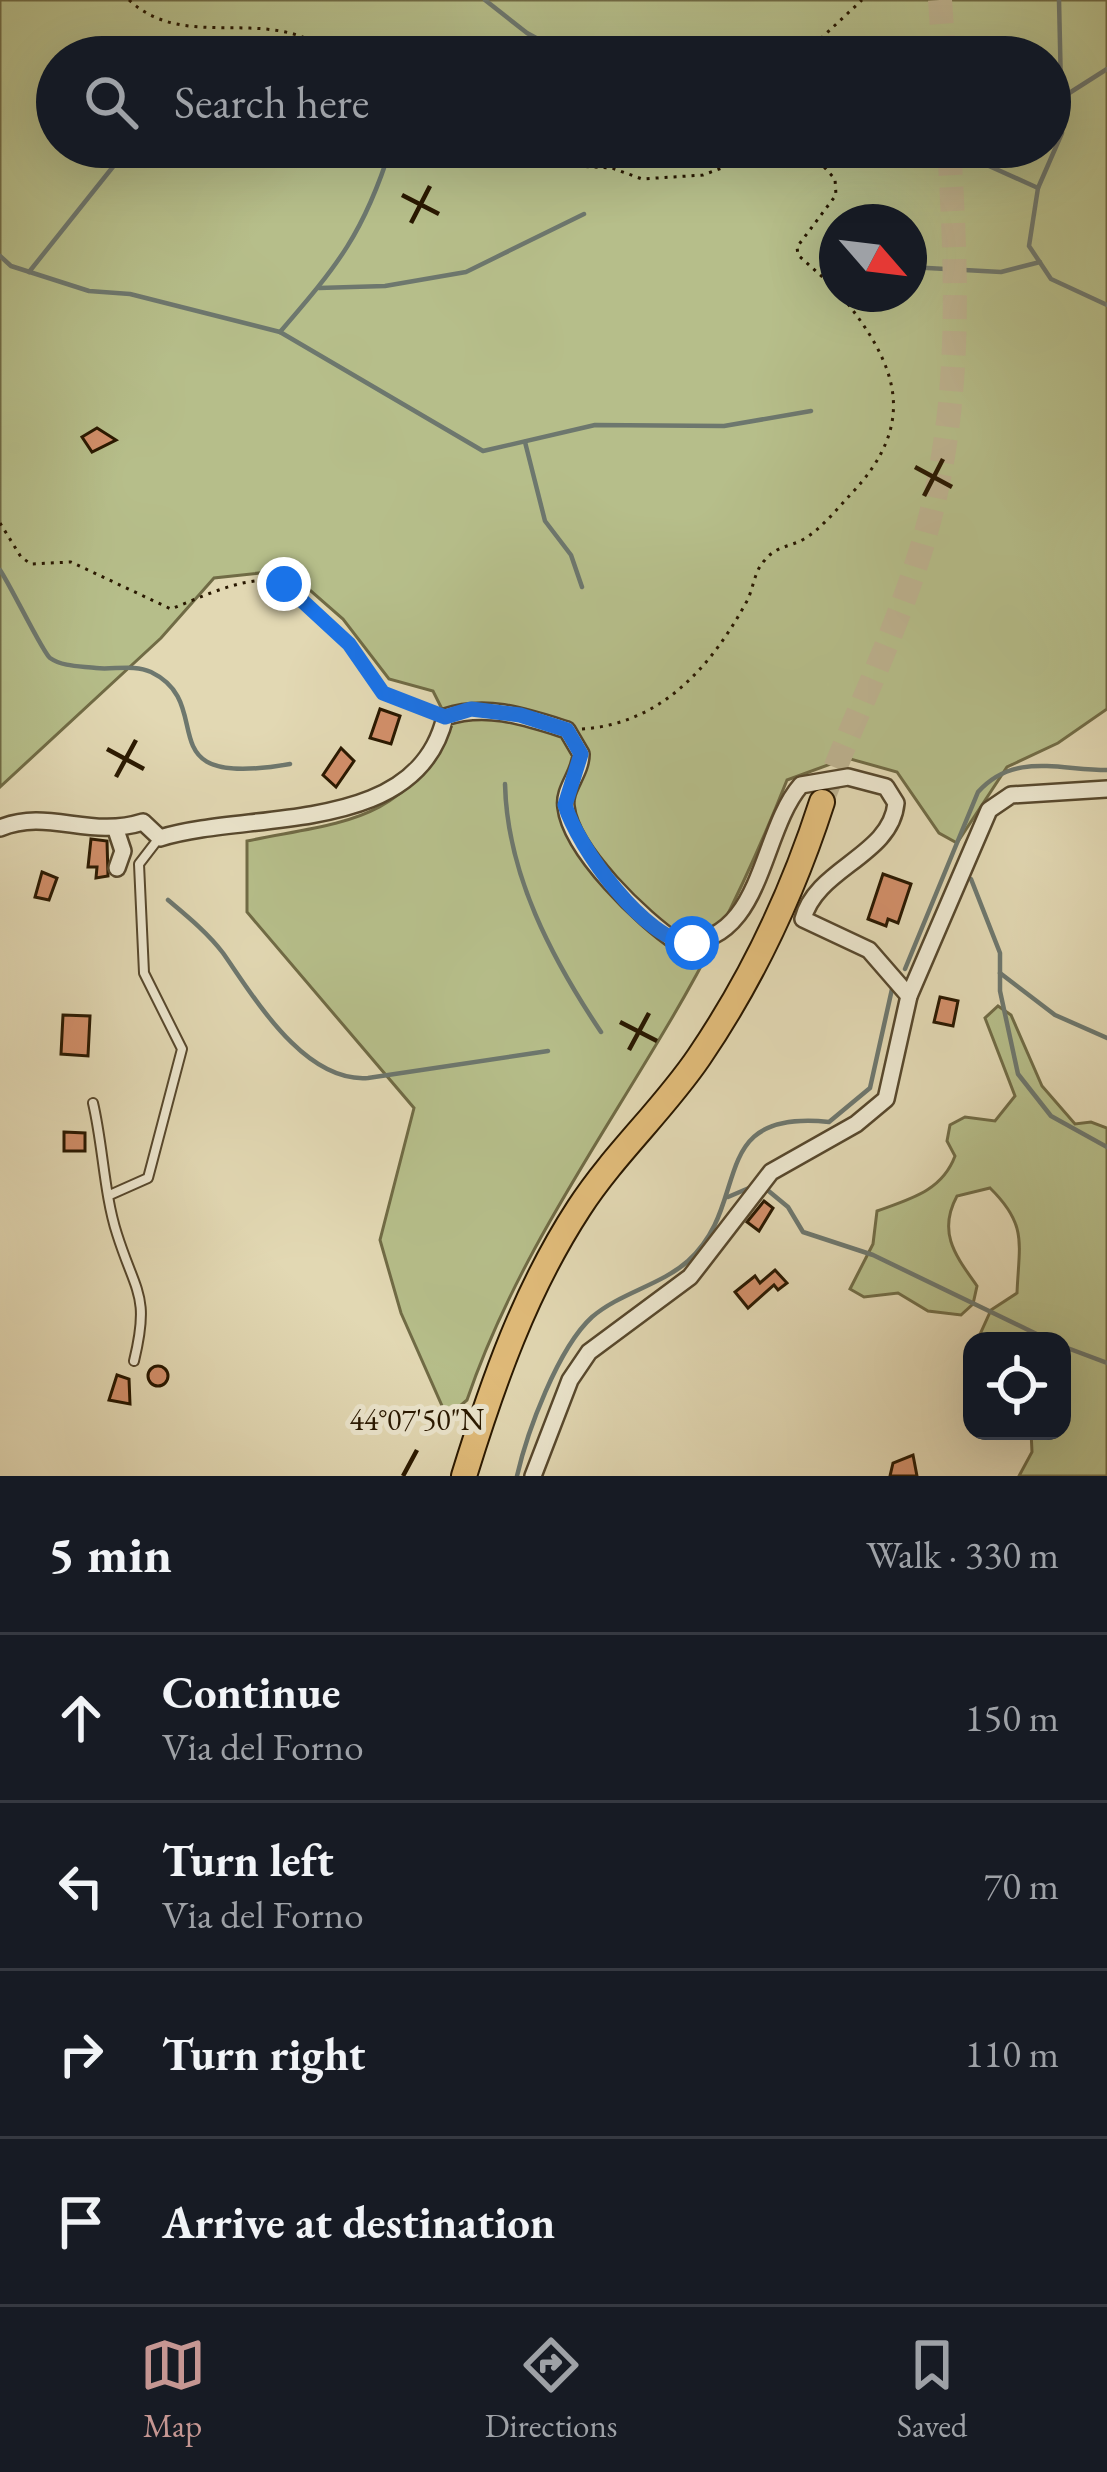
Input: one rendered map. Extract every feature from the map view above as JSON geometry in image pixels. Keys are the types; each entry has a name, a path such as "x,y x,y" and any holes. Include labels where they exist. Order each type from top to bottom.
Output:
{"highway":[{"path":"464,1476 491,1386 543,1268 582,1203 698,1058 746,982 793,882 822,802"}],"street":[{"path":"0,828 45,820 116,830 143,822 160,838 388,793 434,751 445,717 471,709 520,715 567,730 581,754 567,795 568,815 622,897 678,943 717,935 742,907 763,874 801,785 848,777 886,787 896,803 890,824 816,893 803,919 808,926 869,950 909,996"},
{"path":"533,1476 570,1379 589,1352 689,1277 771,1172 856,1124 886,1099 909,996 994,804 1011,796 1107,789"},
{"path":"116,830 123,851 117,868"}],"lane":[{"path":"112,1194 148,1178 182,1049 144,973 139,864 160,838"},
{"path":"93,1103 116,1232 142,1291 143,1323 134,1361"}],"path":[{"path":"129,0 178,27 249,20 305,36"},
{"path":"823,36 862,0"},
{"path":"612,168 642,179 703,175 722,168"},
{"path":"826,168 835,178 836,195 829,204"},
{"path":"819,218 797,247 798,255 819,274"},
{"path":"567,730 602,728 674,698 722,640 767,556 819,526 871,473 889,445 895,419 889,380 872,337 854,312"},
{"path":"0,524 21,557 32,564 71,562 171,609 226,586 270,580 284,584 349,644 383,693 445,717"}],"green space":[{"path":"0,0 1107,0 1107,709 1058,743 1007,767 957,843 939,833 897,772 847,758 787,780 700,968 531,1255 467,1400 447,1417 401,1313 380,1240 414,1108 247,912 247,841 367,813 412,783 451,727 433,691 389,679 343,619 287,570 214,578 161,638 0,787"},
{"path":"998,1006 1011,1015 1042,1086 1075,1124 1091,1122 1107,1128 1107,1476 1019,1476 1032,1452 1031,1440 1071,1440 1071,1332 981,1332 991,1310 1017,1293 1016,1225 990,1188 957,1196 951,1209 952,1244 977,1286 973,1304 961,1315 928,1311 898,1293 864,1297 850,1289 873,1244 877,1211 924,1192 949,1168 955,1156 947,1141 950,1125 965,1117 995,1121 1015,1096 985,1018"}],"building":[{"path":"97,428 116,440 92,452 82,437"},
{"path":"380,709 400,716 391,744 370,738"},
{"path":"341,748 354,761 336,787 323,775"},
{"path":"91,839 107,841 108,876 96,878 97,867 88,867"},
{"path":"42,872 57,878 49,900 35,897"},
{"path":"883,874 911,884 898,923 888,919 886,926 868,919"},
{"path":"940,997 958,1001 953,1026 934,1022"},
{"path":"63,1015 90,1016 88,1056 61,1054"},
{"path":"64,1132 85,1133 85,1151 64,1151"},
{"path":"764,1201 773,1208 759,1231 747,1222"},
{"path":"775,1270 787,1283 778,1290 774,1285 748,1308 735,1292 755,1276 760,1283"},
{"path":"158,1366 168,1376 158,1386 148,1376"},
{"path":"117,1375 129,1379 130,1404 109,1400"},
{"path":"913,1455 917,1476 890,1476 893,1463"}],"waterway":[{"path":"485,0 532,36"},
{"path":"1059,0 1060,36"},
{"path":"1071,92 1107,69"},
{"path":"29,272 112,168"},
{"path":"280,332 347,247 383,168"},
{"path":"994,168 1038,188"},
{"path":"1047,168 1038,188 1029,246 1051,279 1107,305"},
{"path":"319,288 385,286 466,272 584,214"},
{"path":"0,256 11,266 89,291 130,294 280,332 483,451 595,425 724,426 811,411"},
{"path":"927,268 1001,272 1040,262"},
{"path":"525,442 545,521 571,555 582,587"},
{"path":"0,570 50,658 72,666 151,672 171,687 199,755 215,765 244,769 290,764"},
{"path":"905,969 978,792 1022,767 1107,770"},
{"path":"505,784 523,883 550,945 601,1032"},
{"path":"971,879 1000,953 1000,991 1018,1074 1051,1116 1107,1147"},
{"path":"168,900 217,946 283,1034 323,1067 345,1076 368,1078 548,1051"},
{"path":"1000,973 1055,1015 1107,1038"},
{"path":"517,1476 546,1392 579,1331 603,1309 688,1261 708,1238 747,1145 763,1130 790,1122 829,1122 870,1088 892,989"},
{"path":"728,1197 749,1188"},
{"path":"765,1188 788,1207 803,1232 873,1255 1032,1332"},
{"path":"1071,1349 1107,1363"}],"tunnel":[{"path":"940,0 943,36"},
{"path":"822,801 902,605 938,483 953,358 950,168"}],"route":[{"path":"284,584 349,644 383,693 445,717 471,709 520,715 567,730 580,749 581,763 565,805 583,842 622,897 646,921 678,943 692,943"}]}
